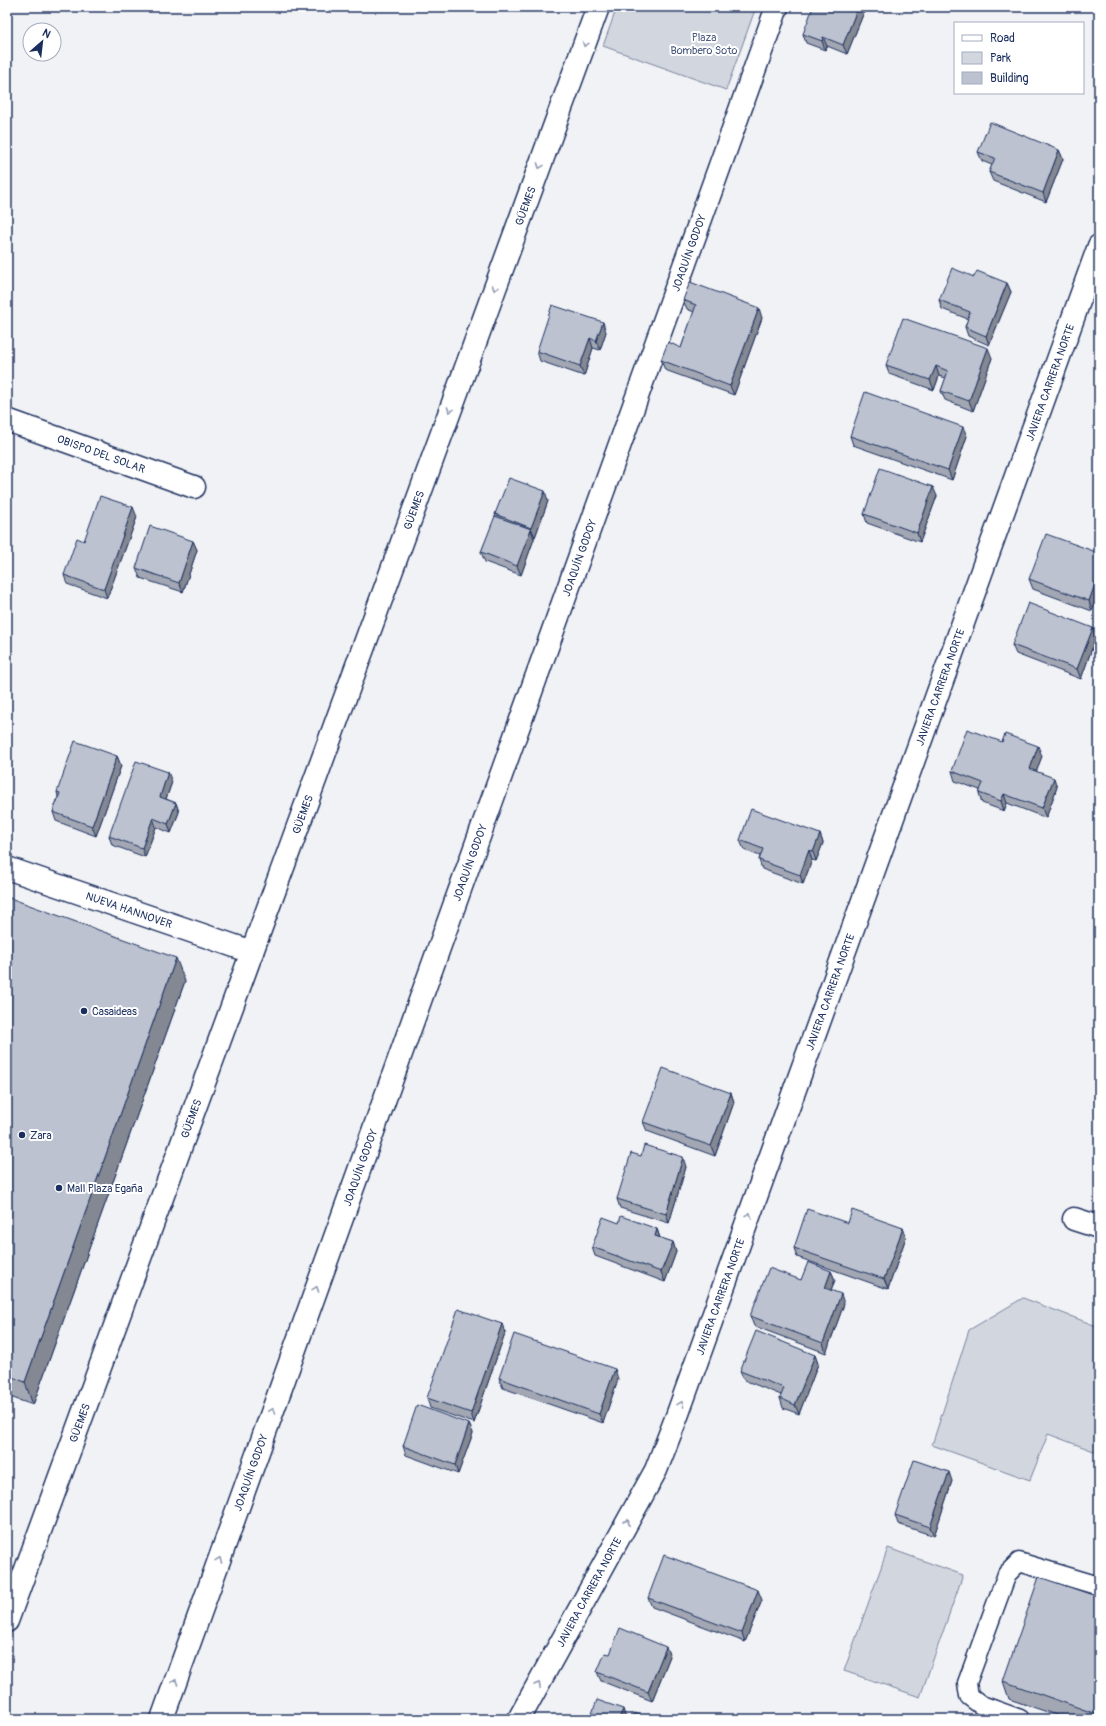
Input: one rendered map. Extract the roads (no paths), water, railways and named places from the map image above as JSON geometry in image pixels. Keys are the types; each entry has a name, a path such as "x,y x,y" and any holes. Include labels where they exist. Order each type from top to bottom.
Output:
{"street":[{"name":"GÜEMES","path":"7,1621 598,7"},
{"name":"JOAQUÍN GODOY","path":"162,1719 777,7"},
{"name":"JAVIERA CARRERA NORTE","path":"520,1719 656,1470 677,1416 1099,246"},
{"name":"OBISPO DEL SOLAR","path":"7,420 194,487"},
{"name":"NUEVA HANNOVER","path":"7,868 252,952"},
{"path":"1074,1219 1099,1227"}],"lane":[{"path":"1020,1719 980,1705 969,1696 967,1683 1007,1574 1019,1562 1099,1586"}],"place":[{"name":"Casaideas","path":"84,1011"},
{"name":"Zara","path":"22,1135"},
{"name":"Mall Plaza Egaña","path":"59,1188"}],"park label":[{"name":"Plaza Bombero Soto","path":"704,43"}]}
